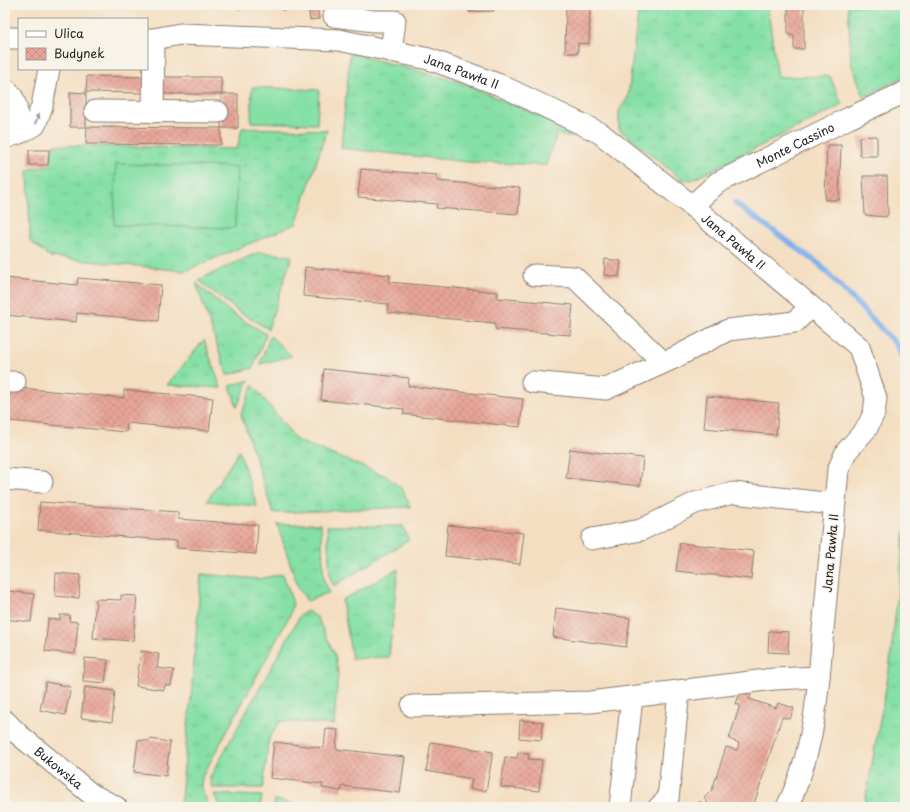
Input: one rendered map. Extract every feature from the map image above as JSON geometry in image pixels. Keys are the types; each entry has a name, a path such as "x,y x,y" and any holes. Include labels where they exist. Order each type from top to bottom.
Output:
{"street":[{"path":"338,40 333,11 374,21 395,21 391,51"},
{"name":"Jana Pawła II","path":"150,39 180,34 338,40 430,59 500,85 600,133 692,206 859,347 876,398 874,413 867,428 846,452 838,470 819,677 812,735 801,776 788,807"},
{"path":"5,38 18,38"},
{"path":"150,39 153,112"},
{"path":"5,89 15,99 12,135 35,125 42,106 49,70"},
{"name":"Monte Cassino","path":"692,206 717,183 848,118 905,92"},
{"path":"95,112 218,112"},
{"path":"534,275 574,277 663,362"},
{"path":"532,382 606,389 674,358 728,330 795,322 810,307"},
{"path":"5,479 42,482"},
{"path":"592,539 641,530 695,504 733,493 834,504"},
{"path":"412,706 590,702 774,679 819,677"},
{"path":"659,807 668,799 679,691"},
{"path":"620,807 632,697"},
{"name":"Bukowska","path":"9,733 91,794 112,806"}],"green space":[{"path":"639,5 767,5 778,77 830,76 842,105 692,180 681,179 619,129 619,111 628,97"},
{"path":"848,5 905,5 905,76 864,97 851,63"},
{"path":"350,53 460,82 553,122 577,135 567,137 557,134 546,165 467,162 341,148"},
{"path":"252,87 319,90 317,124 251,122"},
{"path":"242,128 327,130 296,224 185,271 50,257 30,241 28,170 50,165 53,145 237,149"},
{"path":"116,164 237,167 235,228 114,225"},
{"path":"259,252 292,256 268,329 238,311 198,280"},
{"path":"196,283 230,312 266,334 253,368 227,375"},
{"path":"270,336 292,356 260,364"},
{"path":"204,340 221,388 167,385"},
{"path":"249,380 237,407 230,386"},
{"path":"253,385 296,440 386,476 403,490 410,507 273,513 241,414"},
{"path":"239,451 257,506 207,501"},
{"path":"277,524 321,524 324,581 330,592 307,601 298,587"},
{"path":"327,526 403,526 409,540 334,586 330,578"},
{"path":"905,529 905,807 864,807 889,671"},
{"path":"398,569 389,657 352,659 342,600"},
{"path":"201,574 258,579 283,574 293,603 290,615 202,777 201,788 209,807 180,807 191,696"},
{"path":"307,611 317,617 335,655 338,673 334,725 281,721 269,738 263,788 212,788 210,777 301,614"},
{"path":"214,794 262,796 260,807 220,807"},
{"path":"275,800 309,807 274,807"}],"building":[{"path":"239,5 257,5 258,6 239,9"},
{"path":"281,5 298,5 298,8 282,10"},
{"path":"308,5 317,5 319,19 310,20"},
{"path":"469,5 493,5 494,11 469,12"},
{"path":"566,5 590,6 589,44 578,43 578,53 565,53"},
{"path":"788,8 804,8 804,49 794,49 794,35 788,35"},
{"path":"87,76 145,77 145,93 86,92"},
{"path":"163,77 221,77 222,94 238,94 238,128 221,128 221,94 163,94"},
{"path":"70,92 86,93 86,127 70,127"},
{"path":"87,127 221,128 221,145 86,144"},
{"path":"877,136 877,156 860,156 859,137"},
{"path":"827,145 841,145 839,200 825,200"},
{"path":"29,150 49,150 48,165 29,165"},
{"path":"361,169 437,175 437,181 520,188 518,214 436,208 437,204 358,197"},
{"path":"863,176 887,176 888,214 886,217 865,215"},
{"path":"605,259 621,261 619,277 604,275"},
{"path":"305,267 390,275 389,282 498,292 497,298 573,305 570,335 495,329 495,323 388,313 388,304 303,296"},
{"path":"5,278 77,285 78,278 161,285 158,321 77,313 76,322 5,315"},
{"path":"324,369 409,378 408,386 523,399 520,427 403,414 404,409 321,400"},
{"path":"10,387 124,398 124,390 213,398 209,431 127,423 126,432 9,421 8,429 5,429 5,396 9,397"},
{"path":"707,396 779,403 776,435 704,428"},
{"path":"570,449 643,458 640,486 566,478"},
{"path":"40,502 178,512 178,519 258,525 256,554 177,548 177,541 38,530"},
{"path":"448,525 524,533 520,564 445,556"},
{"path":"680,543 754,551 751,579 676,571"},
{"path":"56,573 80,575 79,598 55,596"},
{"path":"5,578 7,578 6,594 5,594"},
{"path":"8,591 34,594 31,622 5,619"},
{"path":"121,595 137,596 133,641 93,638 96,599 121,600"},
{"path":"556,608 630,618 626,647 553,637"},
{"path":"60,615 70,615 69,621 78,622 75,654 45,651 48,619 60,620"},
{"path":"769,631 789,632 788,653 768,652"},
{"path":"141,651 159,654 157,668 174,670 171,686 165,685 164,690 136,686"},
{"path":"85,658 108,660 105,683 83,681"},
{"path":"46,682 71,687 65,715 40,710"},
{"path":"85,687 115,691 112,722 81,718"},
{"path":"740,692 751,695 749,699 776,708 778,703 794,708 790,719 782,717 753,807 695,807 700,801 704,806 708,803 704,798 712,790 726,747 737,750 739,743 729,739 740,705 736,704"},
{"path":"520,720 543,722 541,740 519,738"},
{"path":"326,729 338,730 336,749 405,757 400,793 342,786 341,791 322,788 323,784 270,778 274,742 324,748"},
{"path":"150,739 170,742 166,776 134,772 138,740 149,741"},
{"path":"431,742 493,752 486,791 470,789 472,779 426,771"},
{"path":"518,753 529,754 528,759 542,760 539,791 501,787 505,757 517,758"}],"waterway":[{"path":"735,203 819,264 896,344 905,363"}]}
